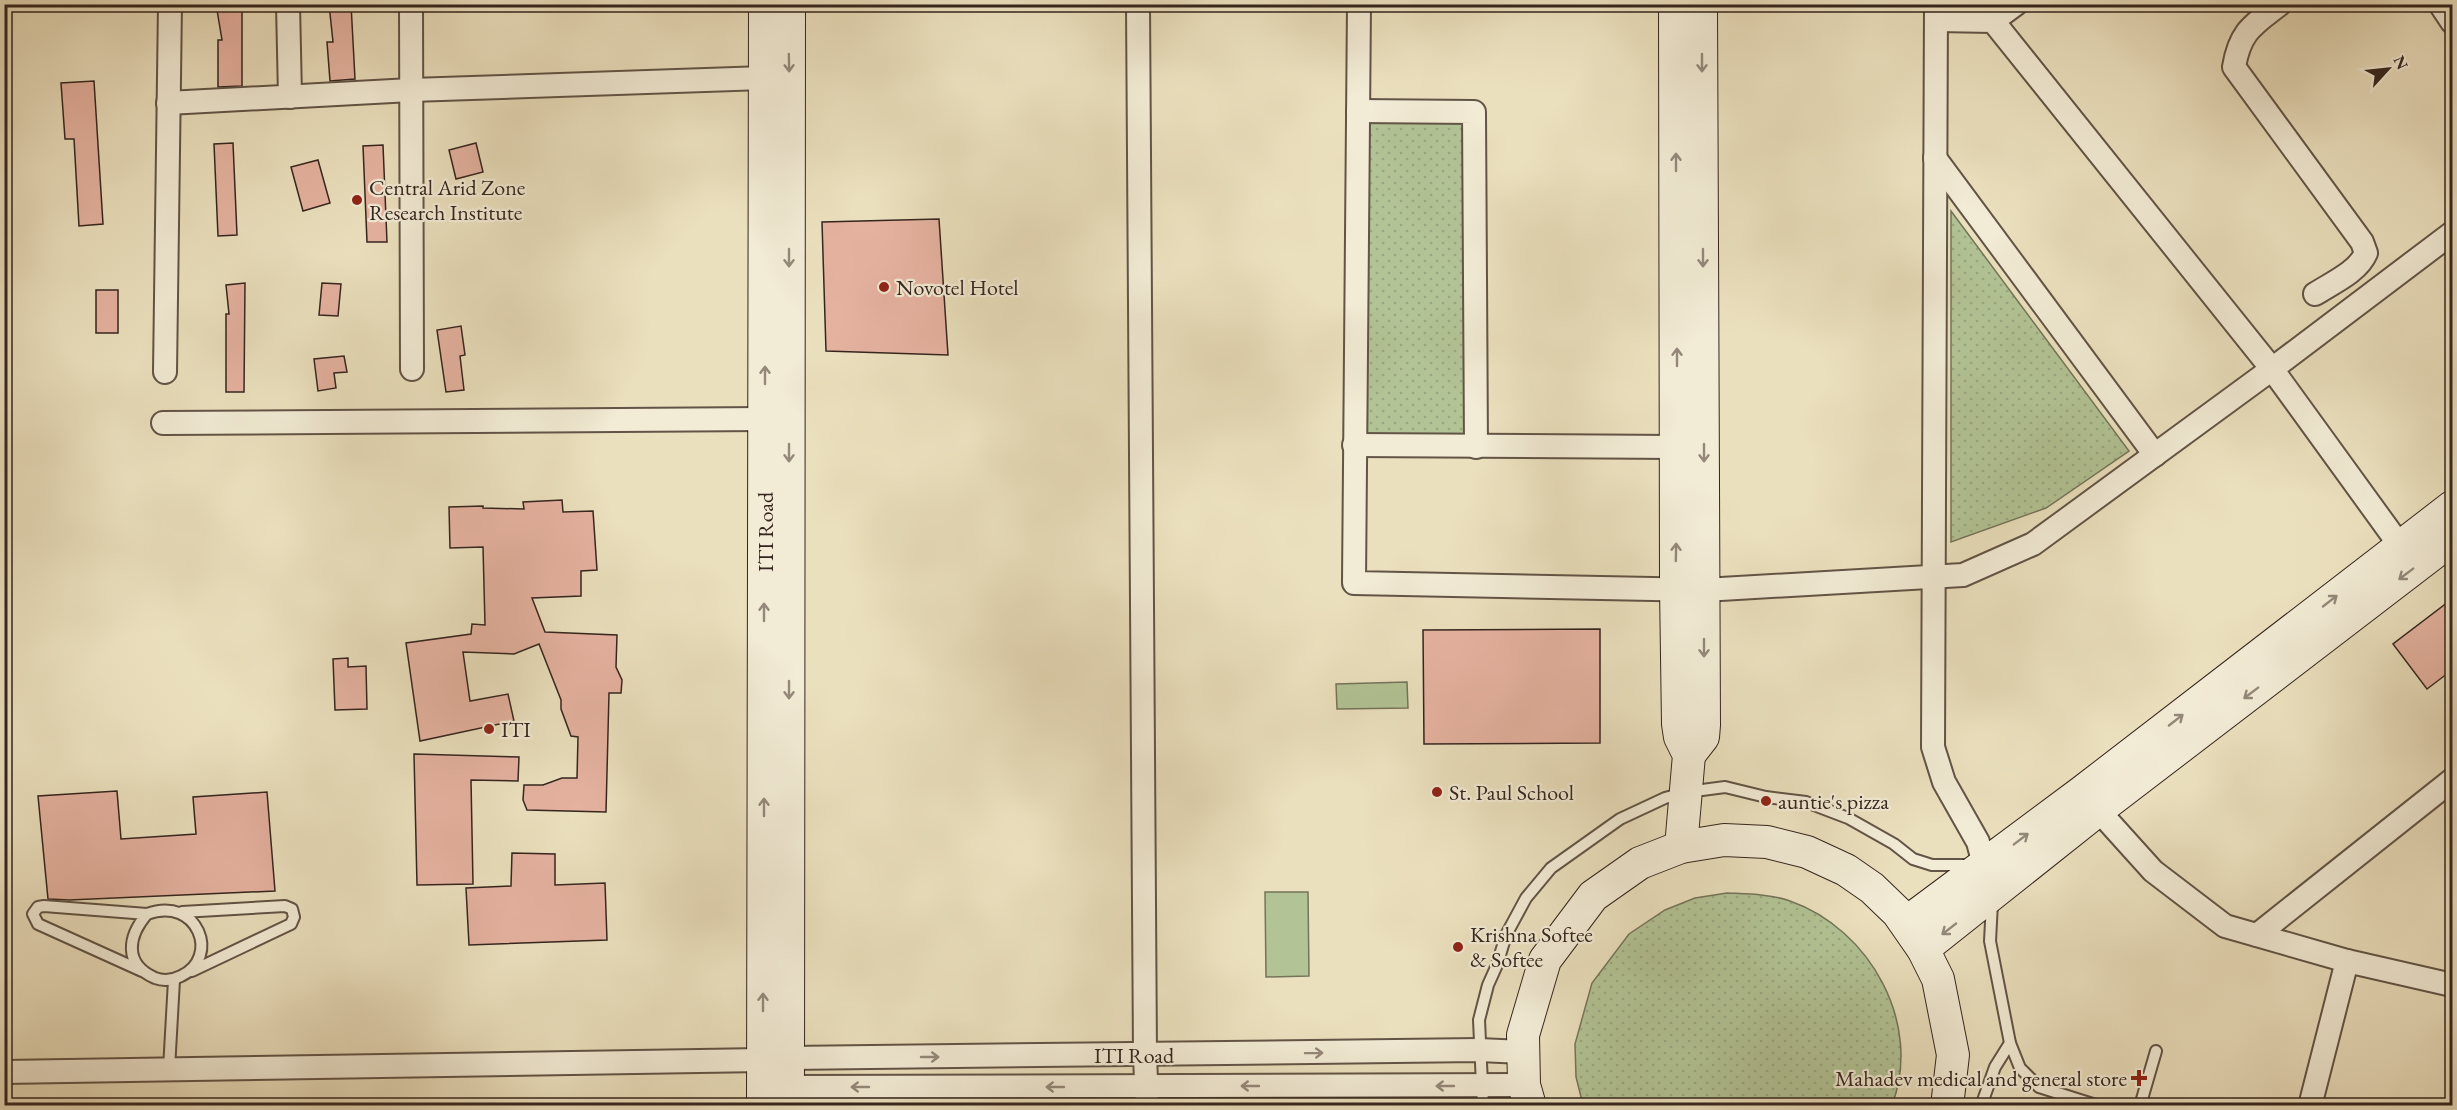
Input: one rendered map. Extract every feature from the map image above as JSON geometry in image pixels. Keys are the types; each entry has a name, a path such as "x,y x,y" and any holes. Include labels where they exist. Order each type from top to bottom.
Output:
{"street":[{"path":"165,372 170,4"},
{"path":"288,4 290,97"},
{"path":"411,4 412,369"},
{"name":"ITI Road","path":"765,4 765,419 782,1078"},
{"name":"ITI Road","path":"782,1078 789,4"},
{"path":"1138,4 1147,1096"},
{"path":"1359,4 1354,583 1690,590 1963,575 2033,544 2452,233"},
{"path":"1675,4 1677,447 1704,725 1703,737 1689,755 1681,847"},
{"path":"1690,590 1701,4"},
{"path":"1994,21 2016,4"},
{"path":"2280,4 2249,28 2237,46 2234,67 2362,242 2366,253 2356,267 2315,294"},
{"path":"2440,4 2452,22"},
{"path":"1991,896 1978,842 1944,782 1933,747 1937,12 1994,21 2271,369 2401,547"},
{"path":"168,103 411,90 766,78"},
{"path":"1358,111 1474,112 1476,447"},
{"path":"1935,158 2155,455"},
{"path":"163,423 765,419"},
{"path":"1354,445 1677,447"},
{"path":"1906,923 2452,507"},
{"path":"1923,949 2098,810 2452,538"},
{"path":"2257,935 2452,780"},
{"path":"2098,810 2153,871 2226,926 2347,961 2447,979"},
{"path":"1527,1095 1522,1052 1523,1035 1545,960 1593,896 1640,863 1681,847 1724,840 1767,842 1808,852 1846,870 1872,888 1906,923 1923,949 1938,980 1953,1055 1947,1106"},
{"path":"2310,1106 2347,961"},
{"name":"ITI Road","path":"782,1078 1145,1055 1479,1050 1522,1052"},
{"path":"4,1072 170,1069 782,1078"},
{"path":"763,1106 782,1078"},
{"name":"ITI Road","path":"782,1078 977,1096 1527,1095"}],"lane":[{"path":"1483,1095 1479,1020 1488,985 1506,935 1526,898 1551,868 1620,819 1665,798 1687,792 1725,787 1766,797 1806,802 1848,818 1894,844 1914,859 1932,865 1985,865"},
{"path":"1991,896 1990,941 2010,1043 2020,1068 2039,1087 2099,1106"},
{"path":"44,906 147,914 164,910 182,912 285,906 292,909 294,917 291,924 174,980 157,979 38,924 33,914 38,907 44,906"},
{"path":"182,912 195,924 202,942 199,960 187,974"},
{"path":"142,971 133,956 131,941 136,928 147,914"},
{"path":"170,1069 174,980"},
{"path":"1981,1106 1995,1067 2010,1043"},
{"path":"2140,1106 2156,1051"}],"green space":[{"path":"1465,117 1467,439 1367,440 1365,118"},
{"path":"1951,211 2129,451 2046,508 1951,542"},
{"path":"1407,682 1408,708 1337,709 1336,684"},
{"path":"1265,892 1308,892 1309,976 1266,977"},
{"path":"1727,893 1782,899 1819,914 1844,933 1866,956 1883,983 1894,1012 1900,1043 1900,1074 1892,1105 1583,1105 1576,1077 1575,1044 1592,983 1629,934 1665,910 1695,898"}],"building":[{"path":"216,4 242,4 242,86 218,87 218,40 222,40"},
{"path":"329,4 351,4 355,79 330,81 327,42 333,42"},
{"path":"94,81 103,224 79,226 74,139 65,139 61,83"},
{"path":"233,143 237,235 218,236 214,144"},
{"path":"476,143 483,172 456,179 449,150"},
{"path":"383,145 387,242 367,242 363,146"},
{"path":"318,160 330,203 303,211 291,167"},
{"name":"Novotel Hotel","path":"939,219 948,355 826,351 822,222"},
{"path":"245,283 244,392 226,392 226,314 229,314 226,285"},
{"path":"322,283 341,284 338,316 319,315"},
{"path":"96,290 118,290 118,333 96,333"},
{"path":"461,326 465,355 460,356 464,390 446,392 437,330"},
{"path":"344,356 347,372 334,373 336,388 318,391 314,359"},
{"path":"562,500 563,512 593,511 597,570 581,571 581,596 532,598 545,632 617,635 616,667 622,680 621,693 609,693 606,812 527,810 523,800 524,785 543,785 562,778 577,778 578,737 571,736 561,709 561,700 539,644 514,654 463,652 470,701 508,694 514,721 420,741 406,643 471,634 472,624 485,625 483,547 450,548 449,507 483,506 483,508 524,509 523,502"},
{"path":"2452,599 2452,670 2427,689 2393,644"},
{"path":"1600,629 1600,743 1424,744 1423,630"},
{"path":"348,658 348,667 366,666 367,709 335,710 333,659"},
{"path":"414,754 519,757 518,781 471,780 473,884 417,885"},
{"path":"117,791 121,839 196,834 193,797 267,792 275,891 48,899 38,796"},
{"path":"512,853 555,854 555,885 605,883 607,940 469,945 466,888 511,886"}],"place":[{"name":"Central Arid Zone Research Institute","path":"357,200"},
{"name":"Novotel Hotel","path":"884,287"},
{"name":"ITI","path":"489,729"},
{"name":"St. Paul School","path":"1437,792"},
{"name":"auntie's pizza","path":"1766,801"},
{"name":"Krishna Softee & Softee","path":"1458,947"},
{"name":"Mahadev medical and general store","path":"2139,1078"}]}
